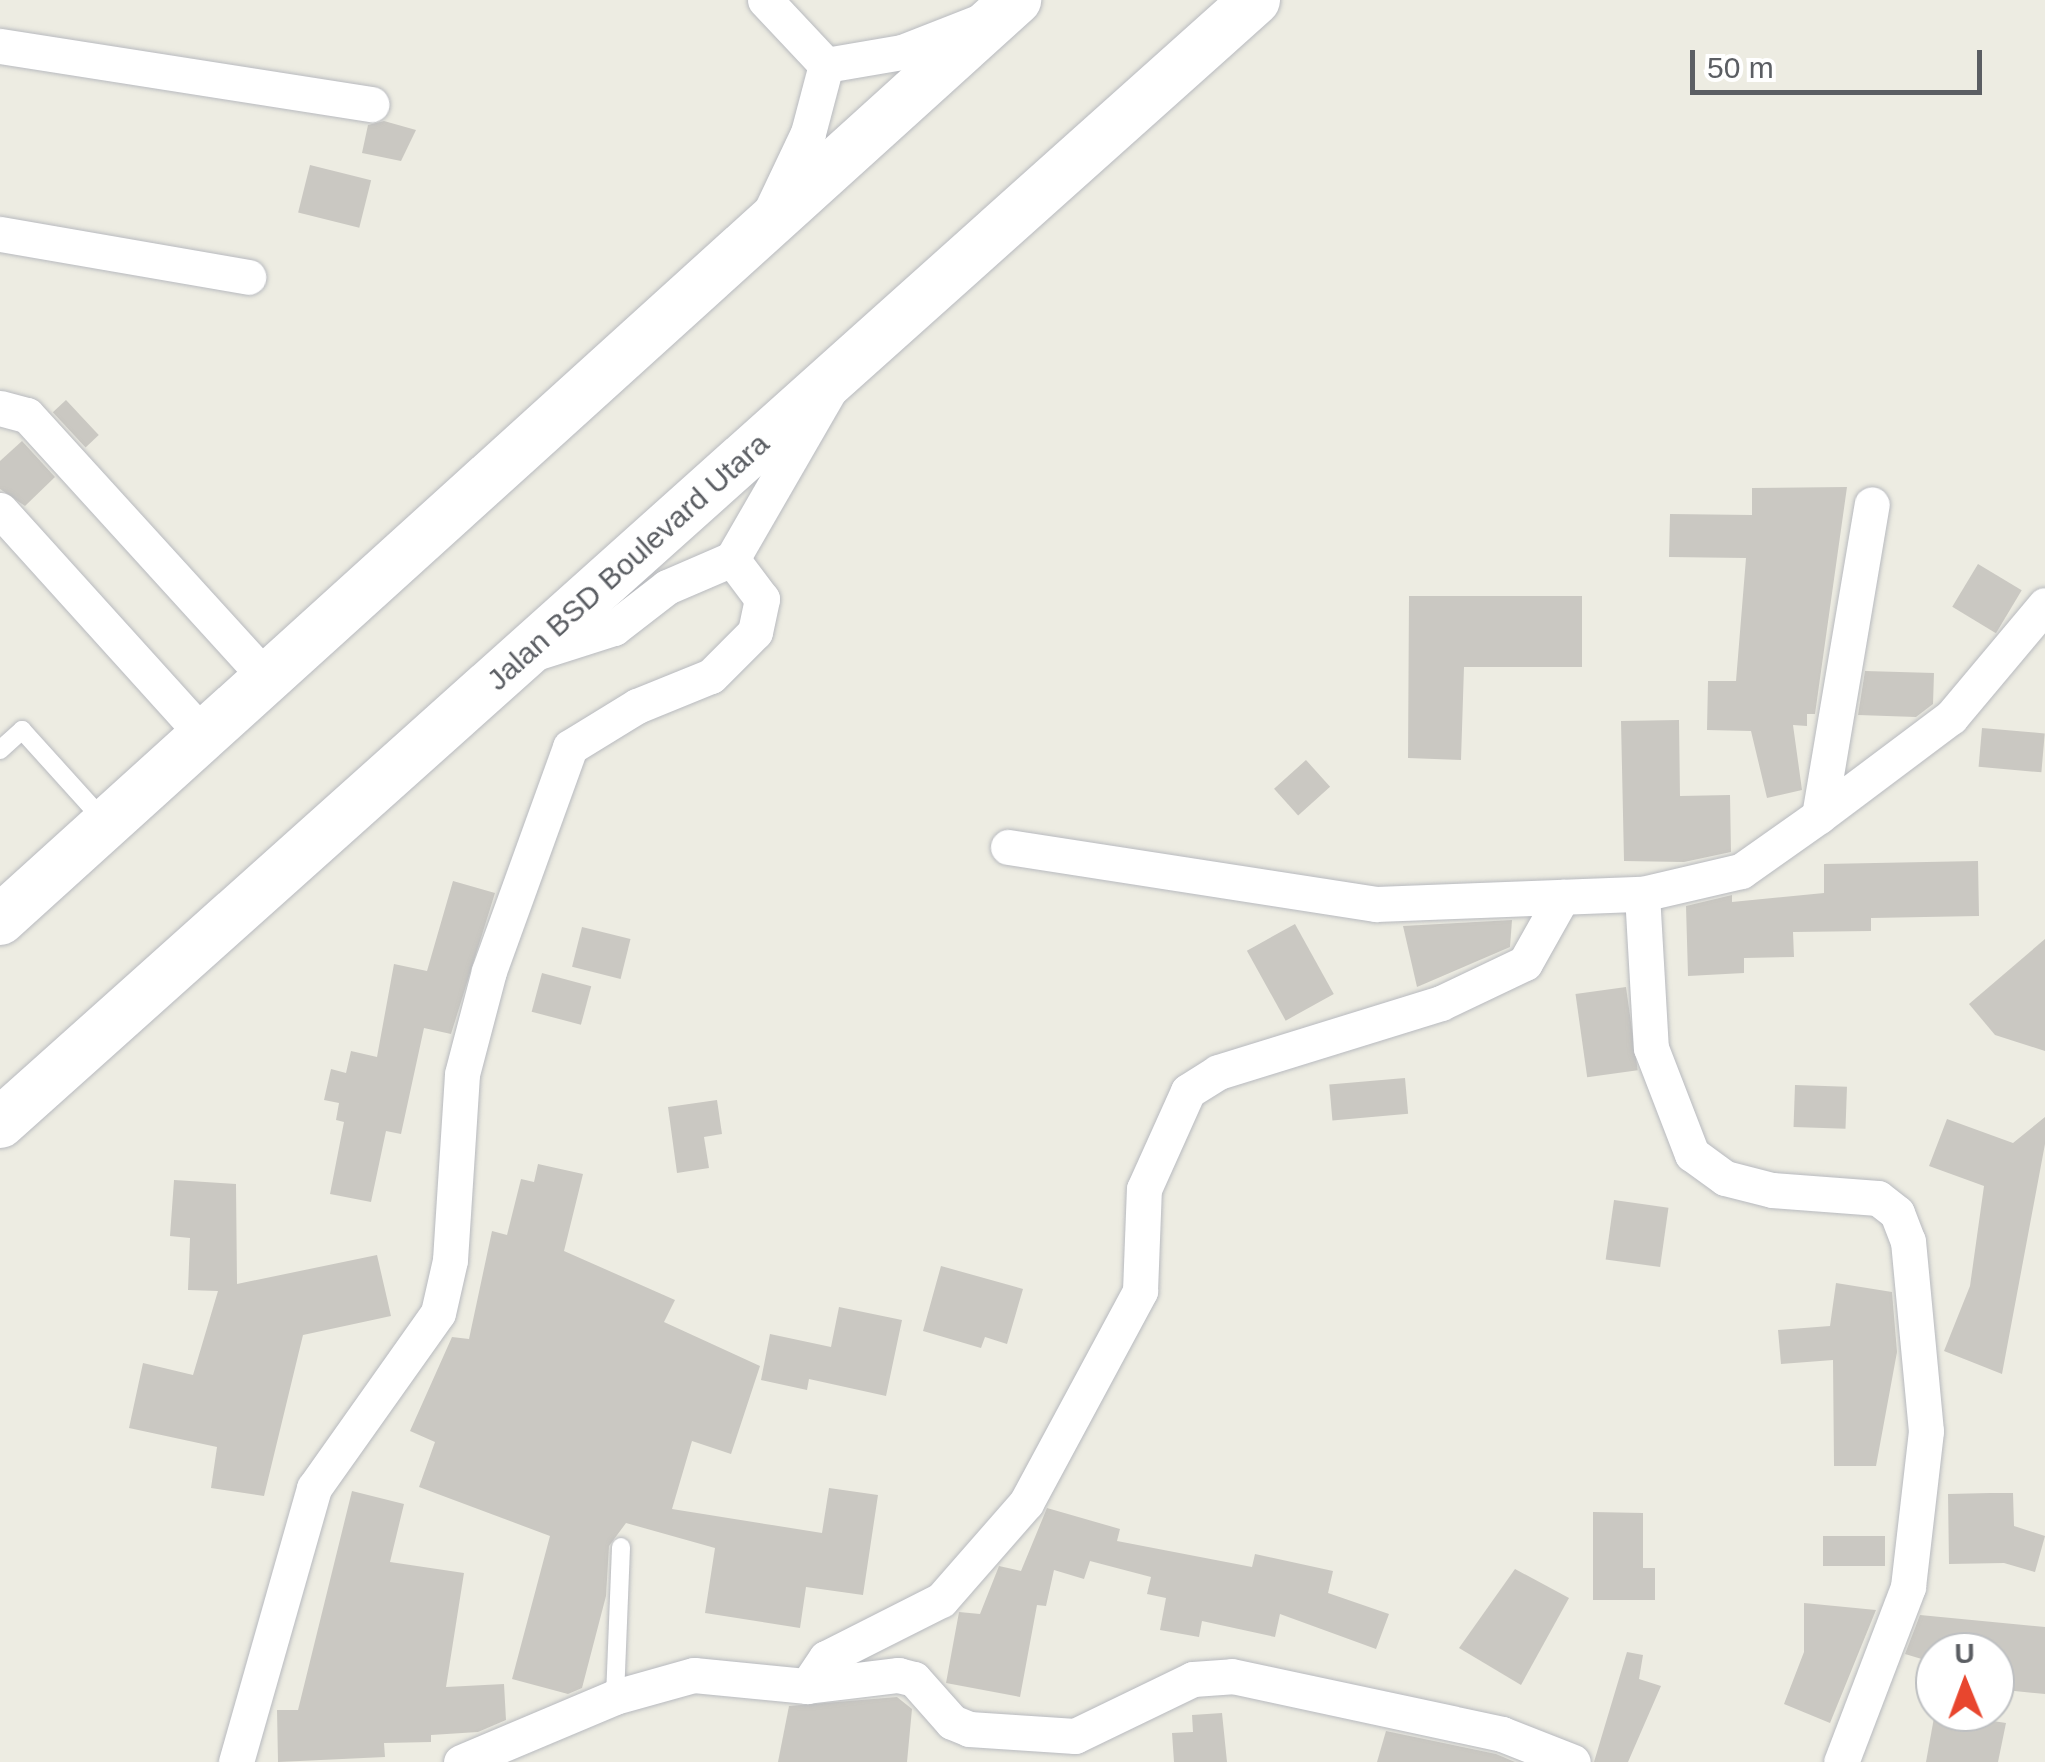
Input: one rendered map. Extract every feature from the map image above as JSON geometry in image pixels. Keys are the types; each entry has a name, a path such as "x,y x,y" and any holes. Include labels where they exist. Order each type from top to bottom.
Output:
{"main road":[{"name":"Jalan BSD Boulevard Utara","path":"0,1123 1255,0"},
{"path":"0,920 1008,6"}],"street":[{"path":"765,0 826,65"},
{"path":"826,65 902,52 1008,6"},
{"path":"0,46 372,104"},
{"path":"762,229 808,134 826,65"},
{"path":"0,234 248,277"},
{"path":"520,658 614,628 667,587 732,559 837,374"},
{"path":"0,408 27,415 266,678"},
{"path":"1819,816 1872,504"},
{"path":"0,510 204,736"},
{"path":"236,1762 314,1488 438,1313 450,1260 462,1074 488,970 570,747 637,706 711,676 755,632 762,599 732,559"},
{"path":"1008,846 1376,904 1642,894 1742,870 1819,816 1950,717 2045,604"},
{"path":"1642,894 1652,1048 1692,1154 1726,1178 1772,1190 1878,1198 1896,1213 1908,1241 1926,1431 1908,1587 1842,1762"},
{"path":"807,1686 826,1658 941,1600 1026,1503 1140,1291 1144,1189 1188,1091 1218,1072 1441,1003 1525,964 1562,897"},
{"path":"462,1762 615,1697 694,1675 807,1686 905,1676 969,1729 1075,1736 1193,1679 1232,1676 1502,1734 1573,1762"}],"lane":[{"path":"0,750 22,730 106,824"},
{"path":"615,1697 622,1547"}],"building":[{"path":"384,121 416,130 401,161 362,153 368,125"},
{"path":"310,165 371,180 359,228 298,213"},
{"path":"66,400 99,435 86,447 53,412"},
{"path":"22,441 55,477 25,506 0,489 0,461"},
{"path":"1847,487 1815,714 1807,714 1807,726 1793,725 1802,790 1767,798 1751,731 1707,730 1708,681 1736,681 1746,558 1669,557 1670,514 1752,515 1752,488"},
{"path":"1978,564 2022,590 1996,633 1952,607"},
{"path":"1409,596 1582,596 1582,667 1464,667 1461,760 1408,758"},
{"path":"1865,671 1934,673 1933,704 1916,717 1858,715"},
{"path":"1679,720 1680,796 1730,795 1731,852 1684,862 1624,861 1621,721"},
{"path":"1982,728 2045,733 2041,772 1979,767"},
{"path":"1306,760 1330,787 1298,816 1274,789"},
{"path":"1978,861 1979,916 1871,918 1871,931 1793,932 1794,957 1744,958 1744,973 1688,976 1686,906 1732,895 1732,902 1824,893 1824,864"},
{"path":"453,881 495,893 451,1034 424,1028 401,1134 386,1131 371,1202 330,1194 344,1122 336,1120 339,1103 324,1100 331,1069 346,1073 351,1051 377,1057 394,964 427,971"},
{"path":"1512,920 1510,947 1417,987 1403,926"},
{"path":"1295,924 1334,994 1286,1021 1247,951"},
{"path":"582,927 631,939 621,979 572,967"},
{"path":"2045,939 2045,1051 1995,1035 1969,1004"},
{"path":"542,973 591,986 581,1025 532,1012"},
{"path":"1626,987 1638,1070 1587,1077 1575,994"},
{"path":"1405,1078 1408,1114 1332,1120 1329,1085"},
{"path":"1795,1085 1847,1087 1846,1129 1794,1127"},
{"path":"717,1100 722,1134 704,1137 709,1168 677,1173 668,1107"},
{"path":"2045,1117 2045,1144 2002,1374 1944,1351 1970,1286 1984,1186 1929,1166 1947,1119 2013,1143"},
{"path":"538,1164 583,1174 564,1251 675,1300 664,1322 760,1366 731,1454 692,1441 672,1509 822,1533 829,1488 878,1495 863,1595 806,1587 800,1628 705,1613 715,1548 626,1523 609,1546 606,1596 582,1688 568,1694 512,1679 550,1536 419,1487 435,1442 410,1431 452,1337 469,1339 492,1231 507,1235 521,1179 534,1182"},
{"path":"174,1180 236,1184 237,1284 377,1255 391,1316 303,1335 264,1496 211,1488 217,1447 129,1428 143,1363 193,1375 218,1291 188,1290 190,1238 170,1236"},
{"path":"1614,1200 1668,1208 1660,1267 1606,1259"},
{"path":"941,1266 1023,1289 1007,1344 985,1337 981,1348 923,1331"},
{"path":"1836,1283 1892,1292 1897,1352 1876,1466 1834,1466 1833,1360 1781,1364 1778,1330 1830,1326"},
{"path":"839,1307 902,1320 886,1396 809,1379 807,1390 761,1380 770,1334 831,1347"},
{"path":"352,1491 404,1504 390,1562 464,1573 446,1687 504,1684 506,1720 478,1732 431,1735 431,1742 384,1743 385,1757 278,1762 277,1710 298,1710"},
{"path":"2013,1493 2014,1526 2045,1536 2035,1572 2004,1563 1949,1564 1948,1494"},
{"path":"1047,1508 1120,1529 1117,1541 1252,1567 1255,1554 1333,1571 1328,1593 1389,1614 1376,1649 1280,1614 1275,1637 1202,1621 1199,1637 1160,1630 1166,1598 1147,1594 1151,1577 1090,1561 1084,1579 1054,1570 1046,1606 1037,1605 1020,1697 946,1683 959,1612 980,1614 999,1566 1021,1571"},
{"path":"1593,1512 1643,1513 1643,1568 1655,1568 1655,1600 1593,1600"},
{"path":"1823,1536 1885,1536 1885,1566 1823,1566"},
{"path":"1515,1569 1569,1598 1521,1685 1459,1648"},
{"path":"1804,1603 1876,1610 1830,1723 1784,1704 1804,1652"},
{"path":"1920,1615 2045,1627 2045,1694 2015,1691 2015,1632 1915,1632 1915,1657 1905,1654"},
{"path":"1627,1652 1643,1655 1639,1679 1661,1686 1628,1762 1594,1762"},
{"path":"897,1697 912,1709 907,1762 778,1762 789,1706"},
{"path":"1222,1713 1227,1762 1174,1762 1172,1733 1193,1732 1192,1715"},
{"path":"1386,1731 1496,1754 1515,1762 1377,1762"},
{"path":"1931,1732 2004,1732 1998,1762 1926,1762"}]}
